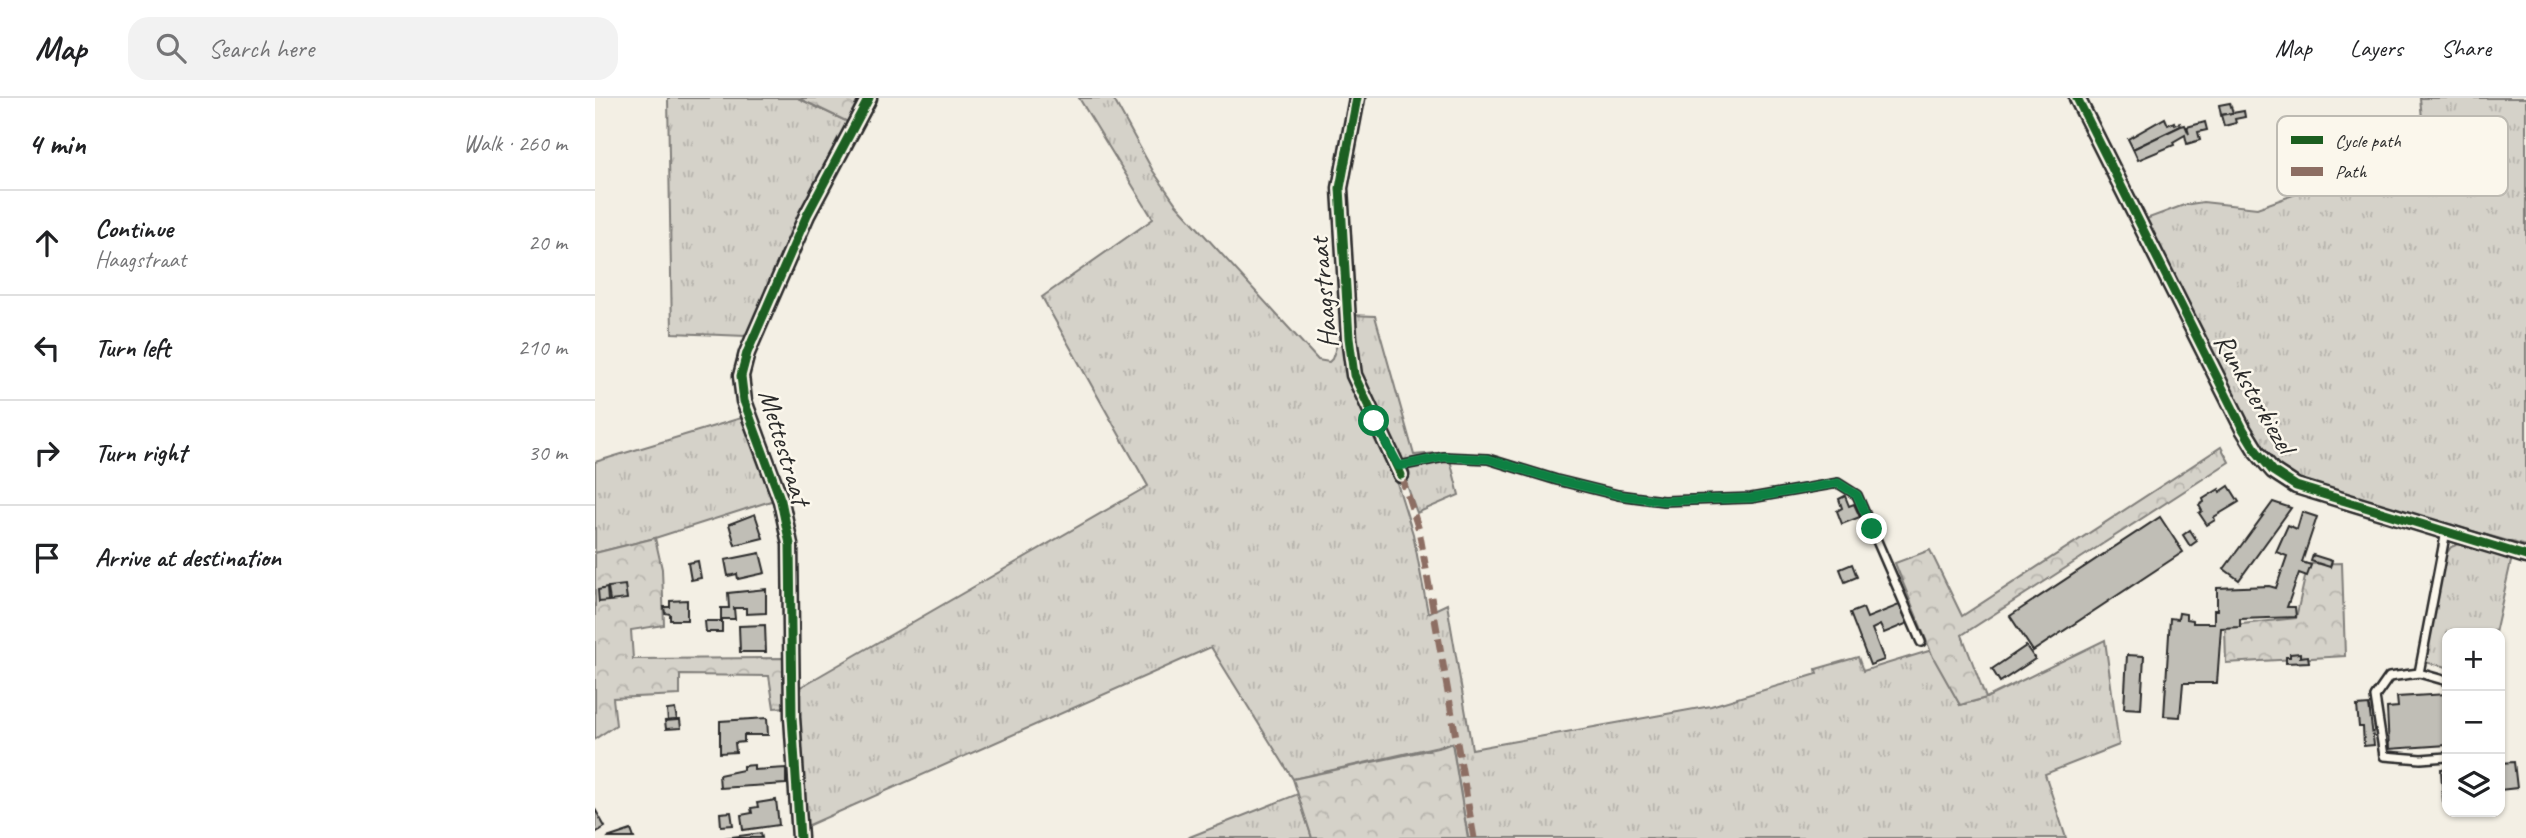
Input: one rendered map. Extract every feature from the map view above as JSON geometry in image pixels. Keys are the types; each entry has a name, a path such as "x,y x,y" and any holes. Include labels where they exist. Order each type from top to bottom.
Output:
{"street":[{"name":"Mettestraat","path":"800,838 792,717 790,544 781,501 744,401 741,376 747,353 807,215 869,98"},
{"name":"Haagstraat","path":"1357,98 1340,188 1349,338 1354,375 1400,470"},
{"name":"Runksterkiezel","path":"2077,98 2243,429 2273,471 2296,486 2328,497 2526,556"}],"lane":[{"path":"1400,470 1444,457 1488,459 1618,495 1663,501 1751,498 1838,483 1857,495 1921,642"},
{"path":"2419,673 2446,531"},
{"path":"2442,680 2419,673 2389,677 2375,697 2384,756 2421,759 2442,757"}],"green space":[{"path":"668,98 798,98 848,122 810,196 746,336 672,333"},
{"path":"798,98 863,98 848,122"},
{"path":"1079,98 1113,98 1153,171 1176,204 1318,360 1329,362 1332,359 1343,327 1351,388 1397,483 1413,534 1428,613 1447,604 1472,749 1711,706 1817,674 1816,669 1858,657 1863,671 1932,650 1960,705 1986,698 2105,640 2119,745 2045,774 2066,838 1468,838 1452,743 1293,779 1211,647 807,826 797,689 1148,486 1042,297 1153,219"},
{"path":"2420,98 2526,98 2526,546 2351,497 2294,478 2266,456 2250,430 2146,219 2184,205 2203,202 2257,208 2291,196 2508,196 2508,116 2422,116"},
{"path":"1351,315 1375,316 1414,455 1448,452 1459,495 1417,513 1395,452 1360,382"},
{"path":"741,418 774,500 655,538 595,553 595,462"},
{"path":"2221,447 2229,462 1962,635 1986,698 1960,705 1933,657 1895,563 1930,550 1962,616"},
{"path":"655,538 662,569 664,625 631,630 633,659 785,658 787,707 774,708 769,676 680,675 680,695 613,698 616,725 595,739 595,553"},
{"path":"2464,542 2512,557 2496,628 2442,628 2442,666 2424,662 2446,554 2451,547"},
{"path":"2342,563 2345,656 2226,663 2225,626 2296,618 2308,564"},
{"path":"1452,743 1468,838 1312,838 1293,779"},
{"path":"1298,794 1312,838 1187,838"}],"building":[{"path":"2230,103 2233,113 2221,115 2219,105"},
{"path":"2244,111 2245,117 2235,119 2236,123 2224,126 2221,115"},
{"path":"2165,118 2168,125 2174,122 2175,125 2180,123 2181,126 2133,149 2128,139"},
{"path":"2205,122 2207,130 2198,132 2200,140 2187,144 2185,135 2173,142 2174,145 2138,160 2133,149 2181,126 2185,125 2189,134 2187,127"},
{"path":"2229,486 2239,502 2214,517 2215,520 2207,525 2199,513 2202,511 2199,505 2204,502 2203,499"},
{"path":"1845,496 1849,506 1854,504 1860,517 1842,524 1837,511 1842,508 1839,499"},
{"path":"2273,502 2291,508 2239,580 2224,569"},
{"path":"2302,512 2317,517 2302,562 2311,565 2307,576 2299,573 2287,607 2295,607 2296,617 2240,619 2240,627 2221,628 2217,683 2183,683 2180,717 2164,716 2170,618 2178,619 2179,613 2186,614 2186,619 2193,620 2193,623 2214,623 2217,588 2276,588 2287,556 2276,552 2288,525 2297,529"},
{"path":"755,514 763,538 735,545 729,524"},
{"path":"2160,517 2183,552 2033,651 2010,616"},
{"path":"2190,530 2197,541 2190,546 2183,535"},
{"path":"760,553 765,573 738,579 737,574 728,576 725,560"},
{"path":"2313,555 2332,561 2330,567 2311,561"},
{"path":"698,561 701,578 691,580 688,563"},
{"path":"1852,564 1857,577 1845,582 1840,569"},
{"path":"625,585 627,599 610,601 608,587"},
{"path":"607,588 608,601 599,602 598,590"},
{"path":"766,589 766,613 746,614 746,608 734,608 735,619 721,619 721,608 729,608 728,593"},
{"path":"687,600 687,620 670,620 670,614 665,613 664,607 670,607 670,601"},
{"path":"1899,605 1908,623 1884,633 1880,625 1872,629 1884,660 1870,665 1850,613 1863,608 1867,618"},
{"path":"705,621 722,621 722,632 706,632"},
{"path":"765,625 766,652 740,652 739,626"},
{"path":"2026,646 2035,659 2000,682 1992,669"},
{"path":"2300,653 2300,657 2308,656 2309,662 2286,663 2286,657 2290,657 2290,654"},
{"path":"2127,655 2144,656 2141,709 2124,708"},
{"path":"2442,694 2442,745 2389,749 2387,708 2398,707 2397,697"},
{"path":"2369,705 2374,745 2364,746 2363,727 2359,727 2357,706"},
{"path":"675,709 677,720 668,721 667,710"},
{"path":"767,718 768,735 744,735 744,742 735,743 736,752 720,753 720,721"},
{"path":"680,720 681,728 666,729 665,721"},
{"path":"2514,762 2517,788 2505,789 2505,763"},
{"path":"754,765 754,770 786,768 786,784 720,788 719,775"},
{"path":"776,800 779,825 743,830 741,815 752,813 751,808 758,807 757,803"},
{"path":"595,809 605,827 595,833"},
{"path":"731,812 733,825 721,826 720,813"},
{"path":"631,830 634,838 607,838"},
{"path":"761,833 762,838 724,838"}],"marked path":[{"path":"1401,475 1419,530 1474,838"}],"cycle path":[{"path":"800,838 792,717 790,544 781,501 744,401 741,376 747,353 807,215 869,98"},
{"path":"1357,98 1340,188 1349,338 1354,375 1401,475"},
{"path":"2077,98 2243,429 2273,471 2296,486 2526,556"}],"route":[{"path":"1374,421 1399,466 1444,457 1488,459 1618,495 1663,501 1751,498 1838,483 1857,495 1872,529"}]}
